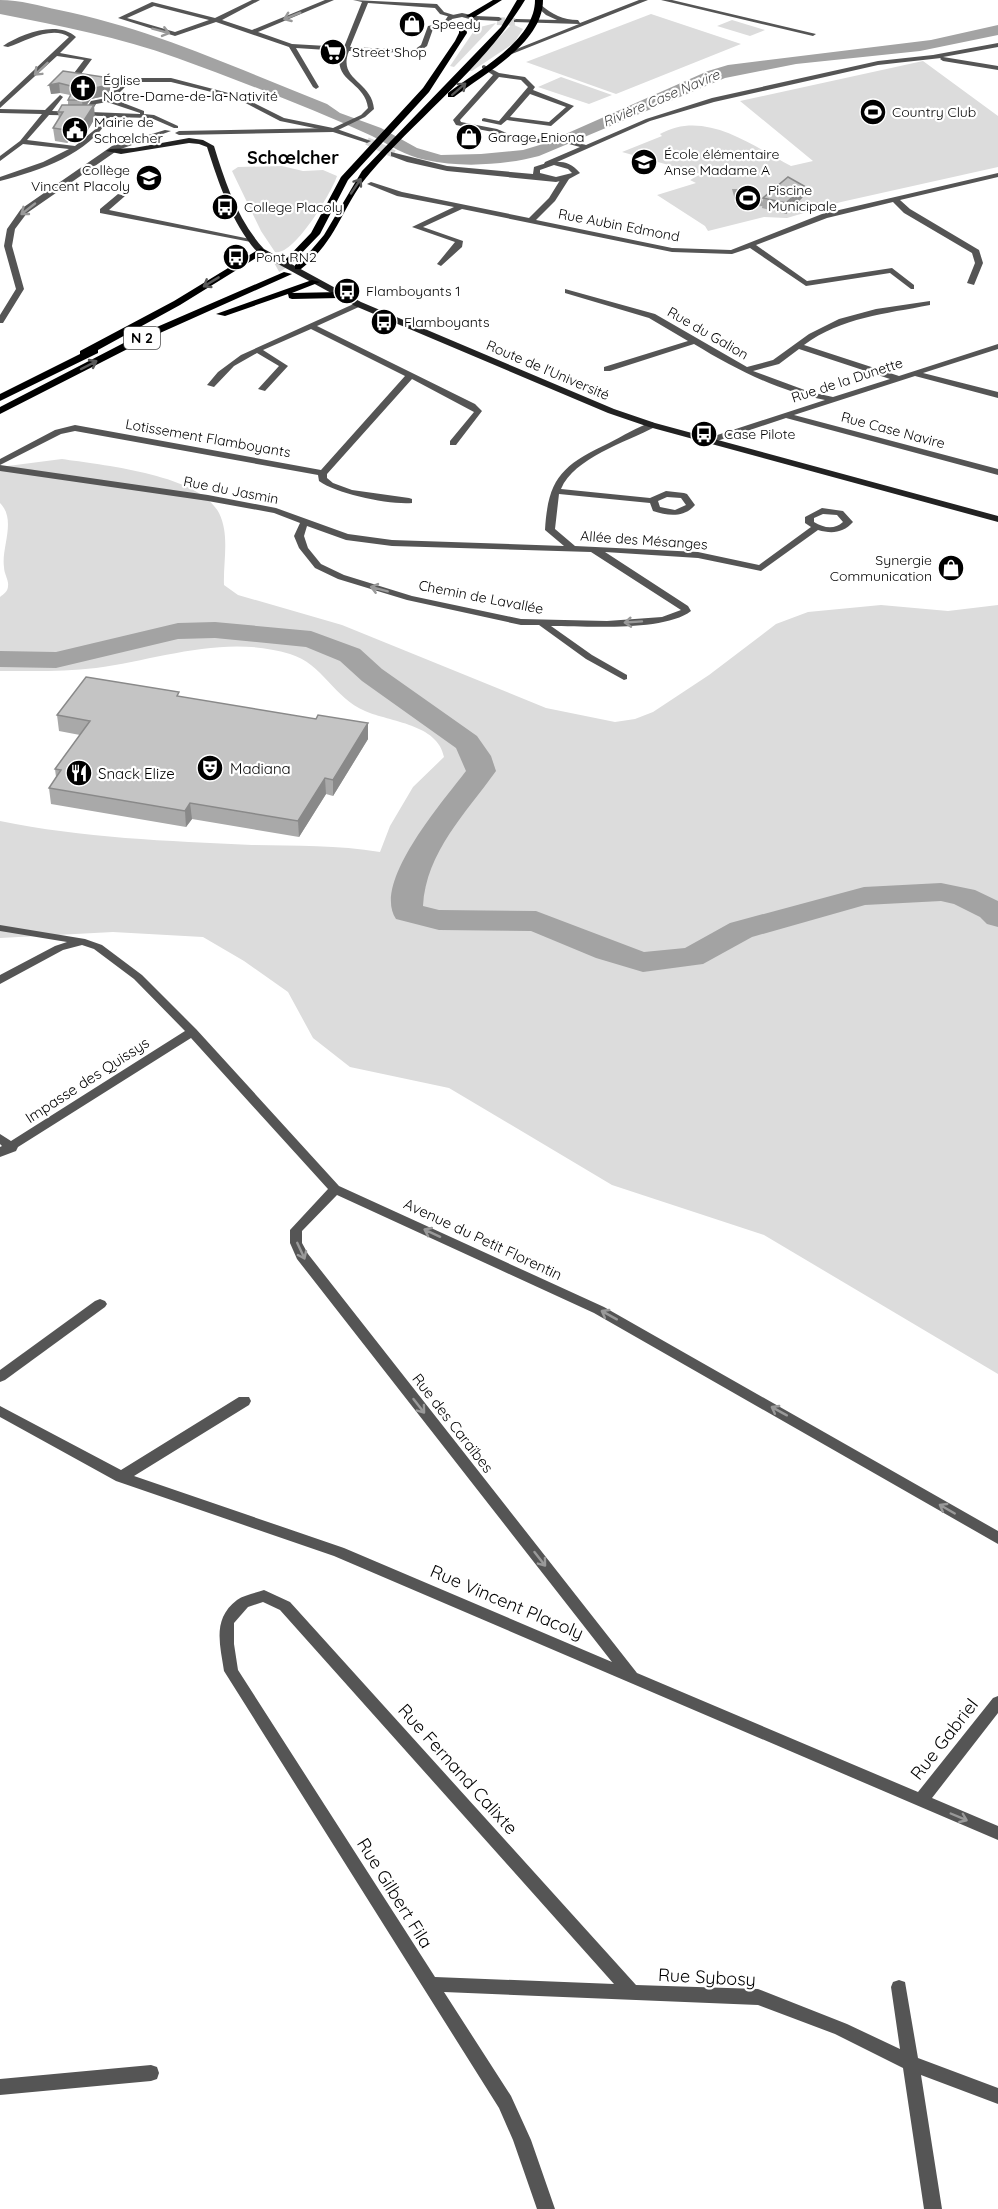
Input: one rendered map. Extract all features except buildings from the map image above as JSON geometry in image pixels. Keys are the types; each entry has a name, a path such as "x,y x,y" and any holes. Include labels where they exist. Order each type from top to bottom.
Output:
{"main road":[{"path":"473,19 498,0"},
{"path":"513,17 515,0"},
{"path":"289,261 315,234 344,179 369,145 426,100 499,24 513,17 521,0"},
{"path":"411,126 484,67 505,55 525,39 534,23 539,3"},
{"path":"298,267 311,258 333,232 352,191 382,154 411,126 499,24"},
{"path":"398,122 440,70 463,33 462,26"},
{"name":"Route de l'Université","path":"110,151 132,152 194,141 210,146 223,185 251,240 271,258 340,296 611,411 705,442 998,521"},
{"path":"0,418 104,340 177,303 261,251"},
{"name":"N 2","path":"0,411 60,374 145,327 277,268"},
{"name":"N 2","path":"0,398 111,354 287,274"},
{"path":"111,354 213,316 315,282"},
{"path":"272,298 312,294 340,296"}],"street":[{"path":"257,0 216,20 171,34 122,19 125,14 154,4 216,20 291,46 415,51 424,46 430,27 448,24 462,26 473,19"},
{"path":"253,32 331,0"},
{"path":"356,0 439,3 442,13 499,24"},
{"path":"505,55 645,0"},
{"path":"664,0 813,34"},
{"path":"0,320 20,289 8,246 11,229 16,220 24,211 110,151 173,130 334,130 363,116 371,109 372,103 366,92 342,69 344,49 365,1"},
{"path":"539,3 554,17 586,22"},
{"path":"448,24 446,20 454,16"},
{"path":"513,17 556,26 586,22"},
{"path":"534,23 586,22"},
{"path":"556,26 566,31"},
{"path":"2,103 72,39 71,34 65,32 45,33 6,46"},
{"path":"548,179 535,171 648,120 712,100 878,63 933,57 998,45"},
{"path":"291,46 316,87"},
{"path":"56,54 89,59 74,77 76,80 124,85 154,79 178,82 238,97 276,118 334,130 369,145"},
{"path":"933,57 998,68"},
{"path":"459,117 501,123 533,86 525,79 496,75 484,67"},
{"path":"496,75 456,120 458,124 495,130 517,140 569,142 586,147"},
{"path":"108,100 124,85"},
{"path":"505,118 551,124 571,106 529,91"},
{"path":"2,157 22,141 60,98"},
{"path":"86,115 93,102 108,100 152,116 173,130"},
{"path":"0,111 152,116"},
{"path":"0,179 47,164 75,148 98,130 108,116"},
{"path":"22,141 75,148"},
{"path":"394,154 423,164 494,171 563,182"},
{"path":"567,165 569,155"},
{"path":"494,171 544,165 567,165 575,169 576,173 563,182 530,221"},
{"name":"Rue Aubin Edmond","path":"371,184 461,207 685,252 732,252 752,246 797,225 894,198 998,175"},
{"path":"121,196 103,211 251,240"},
{"path":"894,198 907,211 976,252 979,263 971,283"},
{"path":"441,264 459,245 459,241 416,227 461,207"},
{"path":"752,246 806,284 892,270 911,287"},
{"name":"Rue du Galion","path":"568,291 652,316 693,342 746,370 808,394 833,398"},
{"path":"746,370 776,362 819,330 881,309 927,303"},
{"path":"211,385 222,369 358,304"},
{"path":"311,326 463,400 478,411 453,443"},
{"path":"608,369 693,342"},
{"path":"798,346 897,378"},
{"name":"Rue de la Dunette","path":"705,442 833,398 998,346"},
{"path":"258,350 284,366 262,389"},
{"path":"913,373 998,395"},
{"path":"323,473 410,376"},
{"name":"Rue Case Navire","path":"782,415 998,472"},
{"path":"550,530 551,507 555,491 567,472 594,455 652,425"},
{"name":"Lotissement Flamboyants","path":"0,462 58,432 75,429 323,473 322,479 326,483 341,489 408,501"},
{"name":"Rue du Jasmin","path":"0,468 208,498 276,511 346,537 392,543 490,545"},
{"path":"555,491 652,501"},
{"name":"Chemin de Lavallée","path":"304,523 299,536 304,548 318,566 334,574 410,598 521,622 543,624 581,625 663,620 681,615 686,611 685,608 593,549"},
{"name":"Allée des Mésanges","path":"490,545 698,555 761,568 817,527"},
{"path":"527,546 550,530"},
{"path":"550,530 573,548"},
{"path":"543,624 624,677"},
{"name":"Avenue du Petit Florentin","path":"0,928 81,941 98,947 138,977 192,1032 335,1189 599,1310 998,1538"},
{"path":"0,980 59,948 81,941"},
{"name":"Impasse des Quissys","path":"0,1138 6,1150 192,1032"},
{"name":"Rue des Caraïbes","path":"335,1189 296,1230 302,1256 631,1676"},
{"path":"0,1377 100,1304"},
{"path":"121,1477 243,1401"},
{"name":"Rue Vincent Placoly","path":"0,1411 121,1477 339,1552 998,1833"},
{"name":"Rue Fernand Calixte","path":"243,1603 264,1596 285,1606 632,1992"},
{"name":"Rue Gilbert Fila","path":"243,1603 227,1621 227,1644 231,1671 505,2102 522,2140 546,2209"},
{"name":"Rue Gabriel","path":"921,1800 998,1702"},
{"name":"Rue Sybosy","path":"430,1984 758,1997 841,2029 913,2064 998,2096"},
{"path":"899,1987 913,2064 933,2209"},
{"path":"0,2087 151,2073"}],"shaded area":[{"path":"651,14 741,44 616,94 526,62"},
{"path":"732,20 765,30 750,36 717,26"},
{"path":"496,23 454,67 450,66 476,28"},
{"path":"512,24 523,29 514,43 472,71 467,71"},
{"path":"923,61 998,116 998,167 841,202 787,218 764,217 708,231 705,226 657,195 696,183 690,180 701,174 622,152 662,136 660,134 677,127 694,126 711,128 744,140 791,166 813,161 740,101"},
{"path":"561,77 612,95 589,104 538,87"},
{"path":"282,166 303,171 323,170 337,176 327,196 301,235 283,251 275,252 261,231 232,171 238,167"},
{"path":"62,459 124,468 171,480 192,489 208,500 219,513 224,530 224,585 238,595 342,625 546,708 615,722 635,719 653,712 709,675 776,624 808,612 881,605 948,611 998,605 998,1374 764,1235 612,1185 449,1088 350,1067 313,1038 288,992 244,961 203,937 113,932 0,938 0,821 125,838 332,847 380,852 390,826 413,787 444,757 433,737 412,726 365,711 345,698 311,665 290,654 266,648 217,647 96,668 0,671 0,597 8,588 4,559 8,525 5,510 0,503 0,467"}],"water":[{"name":"Rivière Case Navire","path":"0,0 15,1 94,18 162,39 327,104 340,113 381,128 417,148 441,155 523,150 543,144 708,71 728,65 931,40 998,25 998,35 920,51 796,64 725,78 539,156 512,162 468,165 411,156 372,136 300,105 155,51 90,33 0,14"},
{"name":"Piscine Municipale","path":"732,189 758,189 764,206 737,207"}],"waterway":[{"path":"0,659 56,660 178,631 215,630 311,639 350,655 372,675 467,742 476,756 481,771 421,855 408,892 407,912 439,920 536,921 607,951 643,962 692,957 741,930 864,896 941,892 964,897 991,910 998,917"}],"tunnel":[{"path":"497,21 515,22"},
{"path":"367,141 394,154"},
{"path":"277,268 289,261"}],"place":[{"name":"Speedy","path":"412,24"},
{"name":"Street Shop","path":"333,52"},
{"name":"Église Notre-Dame-de-la-Nativité","path":"83,88"},
{"name":"Country Club","path":"873,112"},
{"name":"Mairie de Schœlcher","path":"75,130"},
{"name":"Garage Eniona","path":"469,137"},
{"name":"École élémentaire Anse Madame A","path":"644,162"},
{"name":"Collège Vincent Placoly","path":"149,178"},
{"name":"Piscine Municipale","path":"748,198"},
{"name":"College Placoly","path":"225,207"},
{"name":"Pont RN2","path":"236,257"},
{"name":"Flamboyants 1","path":"347,291"},
{"name":"Flamboyants","path":"384,322"},
{"name":"Case Pilote","path":"704,434"},
{"name":"Synergie Communication","path":"951,568"},
{"name":"Madiana","path":"210,768"},
{"name":"Snack Elize","path":"79,773"}],"district":[{"name":"Schœlcher","path":"293,157"}]}
